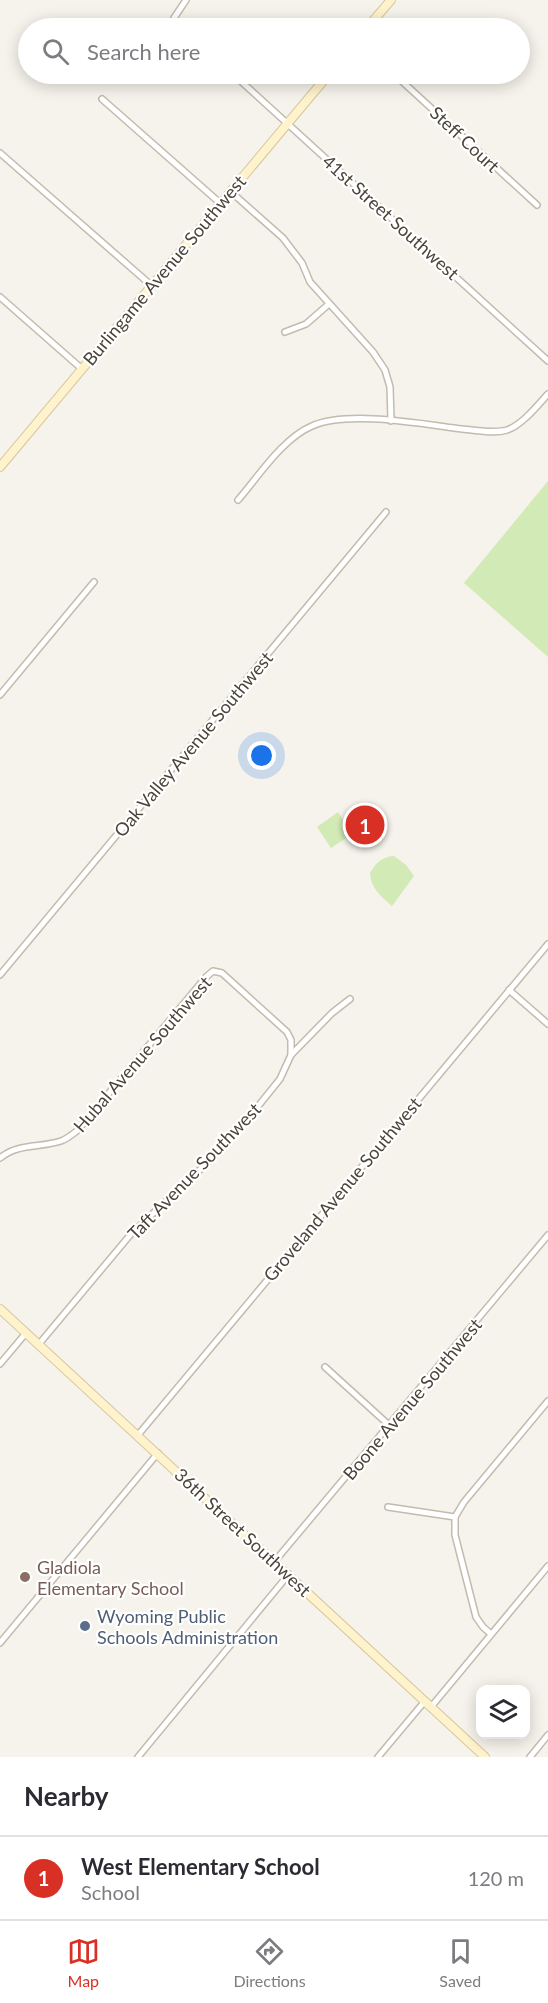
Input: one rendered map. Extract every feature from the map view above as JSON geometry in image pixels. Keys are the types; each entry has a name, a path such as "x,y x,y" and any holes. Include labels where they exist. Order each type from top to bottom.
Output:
{"street":[{"path":"174,18 186,0"},
{"path":"376,18 391,0"},
{"name":"41st Street Southwest","path":"243,84 548,361"},
{"name":"Burlingame Avenue Southwest","path":"0,468 321,84"},
{"name":"Steff Court","path":"405,84 537,205"},
{"path":"102,99 220,203"},
{"path":"0,153 152,286"},
{"path":"230,191 283,238 302,263 310,282 373,351 384,370 390,387 391,421"},
{"path":"0,297 82,369"},
{"path":"285,332 306,324 329,304"},
{"path":"238,500 286,444 312,426 345,419 391,421 489,431 508,430 531,413 548,394"},
{"name":"Oak Valley Avenue Southwest","path":"0,975 386,513"},
{"path":"0,695 94,582"},
{"name":"Groveland Avenue Southwest","path":"138,1435 548,944"},
{"name":"Hubal Avenue Southwest","path":"0,1158 23,1147 64,1141 78,1131 213,971 222,973 287,1032 291,1040 291,1055"},
{"path":"510,990 548,1024"},
{"name":"Taft Avenue Southwest","path":"39,1344 131,1234 206,1164 251,1115 280,1079 291,1055 332,1013 350,999"},
{"name":"Boone Avenue Southwest","path":"275,1561 548,1235"},
{"name":"36th Street Southwest","path":"0,1309 485,1757"},
{"path":"0,1364 26,1333"},
{"path":"325,1367 390,1426"},
{"path":"491,1634 476,1617 455,1535 455,1517 464,1502 548,1401"},
{"path":"0,1643 158,1453"},
{"path":"388,1507 455,1517"},
{"path":"378,1757 491,1634 548,1566"},
{"path":"138,1757 289,1574"},
{"path":"530,1757 548,1735"}],"green space":[{"path":"548,481 548,657 464,583"},
{"path":"338,812 352,834 331,848 317,827"},
{"path":"394,856 406,865 414,876 392,906 374,888 370,873 379,861"}],"place":[{"name":"West Elementary School","path":"365,825"},
{"name":"Gladiola Elementary School","path":"25,1577"},
{"name":"Wyoming Public Schools Administration","path":"85,1626"}]}
